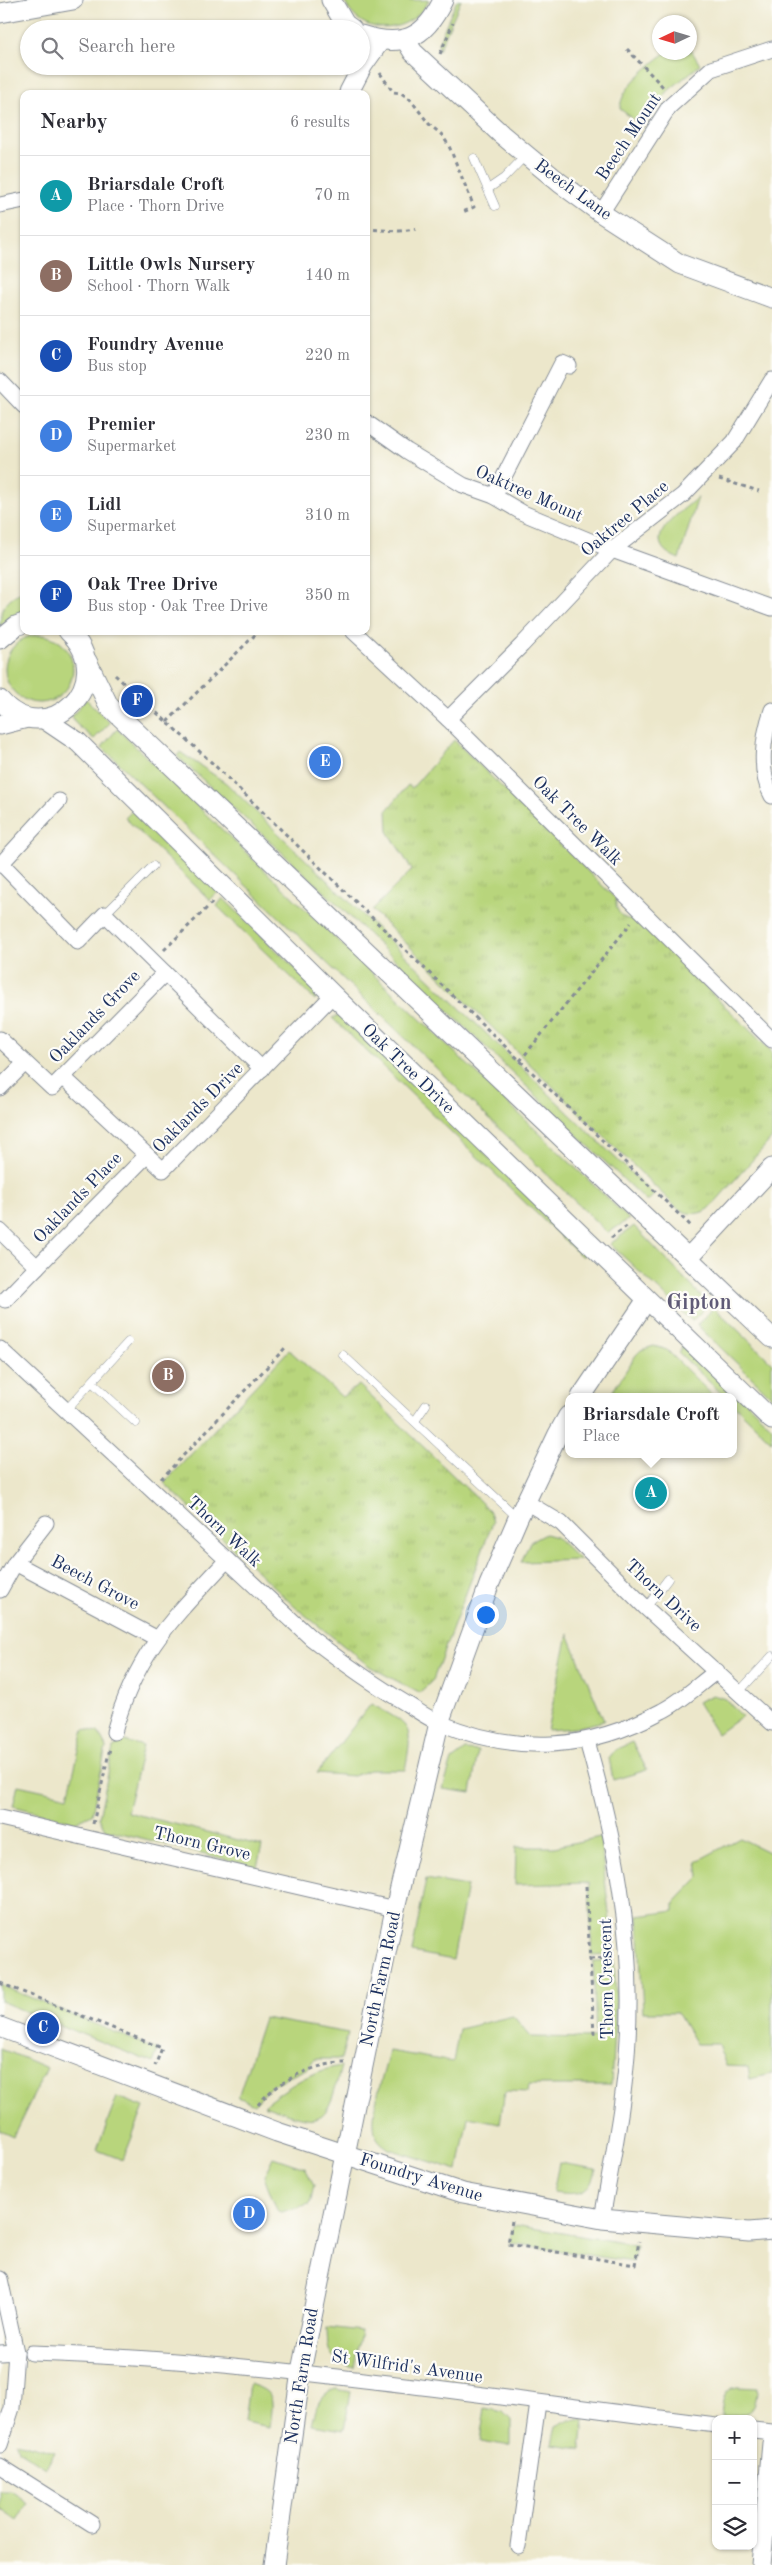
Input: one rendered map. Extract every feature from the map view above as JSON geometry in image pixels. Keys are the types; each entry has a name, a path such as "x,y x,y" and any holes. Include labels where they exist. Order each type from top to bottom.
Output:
{"street":[{"path":"0,13 73,0"},
{"path":"370,38 380,41 404,39 418,33 434,20 443,0"},
{"path":"329,2 342,20"},
{"name":"Beech Lane","path":"404,39 413,52 526,155 601,213 680,264 772,298"},
{"path":"370,56 380,41"},
{"name":"Beech Mount","path":"601,213 669,106 711,69 772,49"},
{"path":"347,75 348,90"},
{"path":"350,90 358,75"},
{"path":"0,205 20,201"},
{"path":"494,496 562,364 569,366"},
{"name":"Oaktree Place","path":"448,719 522,645 612,550 683,495 734,442 772,380"},
{"path":"0,381 20,402"},
{"name":"Oaktree Mount","path":"370,425 407,451 463,486 494,496 523,514 612,550 772,608"},
{"path":"0,639 20,624"},
{"path":"71,635 86,657 109,706 772,1338"},
{"path":"0,725 68,709 82,693 87,678 86,657 89,635"},
{"name":"Oak Tree Walk","path":"357,635 448,719 772,1040"},
{"name":"Oak Tree Drive","path":"0,700 7,709 35,718 78,742 646,1301 772,1420"},
{"path":"772,710 764,734 766,786 772,796"},
{"path":"59,801 1,864 78,942 105,914"},
{"name":"Oaklands Grove","path":"105,914 262,1069"},
{"name":"Oaklands Grove","path":"25,1063 52,1088 164,973"},
{"name":"Oaklands Drive","path":"63,1077 163,1170 333,995"},
{"path":"0,1039 25,1063 0,1088"},
{"name":"Oaklands Place","path":"5,1300 146,1155"},
{"path":"688,1258 772,1168"},
{"name":"Oaklands Place","path":"0,1231 37,1267"},
{"path":"583,1393 646,1301"},
{"name":"Thorn Walk","path":"0,1349 311,1638 364,1679 439,1723 490,1740 528,1744 566,1744 588,1740 663,1711 717,1671"},
{"name":"North Farm Road","path":"274,2565 301,2372 395,1909 439,1723 466,1646 522,1510 565,1422"},
{"name":"Thorn Drive","path":"522,1510 561,1524 646,1608 717,1671 772,1724"},
{"name":"Beech Grove","path":"0,1590 15,1563 46,1523"},
{"path":"114,1732 121,1705 135,1673 156,1638 227,1560"},
{"name":"Beech Grove","path":"15,1563 156,1638"},
{"name":"Thorn Crescent","path":"588,1740 616,1855 626,1918 628,1957 628,2040 624,2089 602,2219"},
{"name":"Thorn Grove","path":"0,1818 90,1837 395,1909"},
{"name":"Foundry Avenue","path":"0,2027 251,2122 463,2193 515,2205 602,2219 749,2232 772,2230"},
{"path":"0,2279 16,2352 12,2408 0,2445"},
{"path":"0,2353 16,2352"},
{"name":"St Wilfrid's Avenue","path":"32,2353 132,2356 301,2372 538,2404 712,2425"},
{"path":"518,2546 538,2404"},
{"path":"757,2430 772,2432"},
{"path":"761,2565 772,2443"},
{"path":"0,2466 92,2524"}],"lane":[{"path":"488,189 504,178 526,155"},
{"path":"474,158 495,206"},
{"path":"105,914 153,866"},
{"path":"66,1410 128,1342"},
{"path":"343,1355 415,1421 522,1510"},
{"path":"92,1382 136,1423"},
{"path":"415,1421 426,1405"},
{"path":"646,1608 668,1579"},
{"path":"739,1692 772,1656"}],"path":[{"path":"433,71 456,18"},
{"path":"627,49 676,100"},
{"path":"370,59 392,92 401,93 410,99 449,146 474,207 463,212"},
{"path":"370,229 400,231 416,229"},
{"path":"703,474 759,492"},
{"path":"167,722 255,635"},
{"path":"86,657 101,662 167,722 705,1239"},
{"path":"153,961 227,889"},
{"path":"520,1061 633,920 633,903"},
{"path":"150,1490 286,1347"},
{"path":"90,1837 114,1732"},
{"path":"586,1886 594,2034"},
{"path":"590,1959 628,1957"},
{"path":"0,1983 162,2048 148,2083"},
{"path":"251,2122 259,2104 283,2084 311,2070 341,2063 362,2065"},
{"path":"515,2205 508,2244 635,2265 642,2223"}],"green space":[{"path":"344,0 429,0 421,12 398,26 386,28 373,26 370,25 370,20 361,20 352,13"},
{"path":"457,0 461,0 439,50 438,43"},
{"path":"657,60 697,60 700,65 669,90 640,124 620,109 625,93 630,85"},
{"path":"698,497 679,559 666,552 661,544 661,536 672,519"},
{"path":"20,592 20,612 11,616 0,626 3,609 9,600"},
{"path":"39,635 52,638 63,645 70,656 73,669 70,682 63,693 52,700 39,703 26,700 15,693 8,682 5,669 8,656 15,645 26,638"},
{"path":"86,699 110,723 94,739 75,723 72,716"},
{"path":"117,729 629,1219 608,1233 102,747"},
{"path":"454,740 616,899 617,908 621,915 628,919 637,920 772,1052 772,1138 709,1209 691,1214 675,1206 372,910 412,870 388,831 387,810 408,785 412,788"},
{"path":"180,752 226,783 654,1195 647,1202 314,882 177,756"},
{"path":"132,811 218,892 210,900 125,818"},
{"path":"223,898 316,989 315,1000 217,906"},
{"path":"342,1015 588,1250 582,1257 332,1018"},
{"path":"634,1226 709,1304 692,1321 610,1244"},
{"path":"714,1307 772,1363 772,1397 697,1325"},
{"path":"686,1343 772,1427 772,1442 737,1408 737,1393 721,1393 678,1352"},
{"path":"654,1346 667,1350 710,1393 612,1393 641,1350"},
{"path":"289,1350 342,1397 359,1385 489,1510 493,1522 433,1680 419,1693 369,1666 295,1607 164,1483"},
{"path":"545,1534 556,1537 580,1560 521,1562 530,1542"},
{"path":"568,1634 604,1721 575,1728 547,1730"},
{"path":"713,1695 725,1699 742,1716 717,1734 697,1702"},
{"path":"371,1704 402,1722 406,1728 409,1735 409,1743 405,1770 369,1770 353,1776 317,1773"},
{"path":"84,1729 98,1732 106,1747 92,1814 75,1822 13,1806 18,1785 68,1796"},
{"path":"125,1741 143,1746 127,1812 262,1846 257,1867 105,1829 99,1818 113,1748"},
{"path":"632,1742 647,1770 613,1780 609,1758 615,1750"},
{"path":"465,1750 478,1751 471,1793 443,1789 452,1760"},
{"path":"600,1837 614,1955 592,1956 589,1883 515,1885 516,1847 554,1847"},
{"path":"740,1838 772,1854 772,2074 750,2079 748,2067 726,2066 718,2044 696,2044 677,2012 643,2012 638,1916 674,1911 674,1903 699,1877 697,1861"},
{"path":"426,1879 467,1886 453,1960 412,1952"},
{"path":"614,1961 616,1996 611,2085 529,2085 528,2092 505,2091 500,2123 468,2117 458,2170 389,2149 378,2140 374,2127 374,2117 389,2051 453,2062 459,2029 513,2016 531,2037 596,2038 593,1962"},
{"path":"0,1985 158,2050 153,2063 0,2001"},
{"path":"264,2018 348,2033 341,2059 314,2059 308,2068 272,2085 254,2104 238,2097"},
{"path":"0,2048 47,2068 13,2137 0,2131"},
{"path":"341,2066 331,2102 325,2112 319,2117 298,2117 264,2105 300,2080 330,2068"},
{"path":"117,2097 144,2107 123,2160 97,2150"},
{"path":"273,2157 305,2168 314,2185 310,2204 282,2212 277,2210 264,2176"},
{"path":"559,2163 596,2169 591,2184 582,2192 553,2192"},
{"path":"513,2225 636,2245 633,2262 510,2243"},
{"path":"327,2327 361,2331 354,2367 339,2361 331,2354"},
{"path":"249,2384 265,2390 269,2394 272,2404 270,2427 244,2422"},
{"path":"737,2387 757,2388 755,2404 752,2409 742,2414 721,2415 726,2394"},
{"path":"336,2389 351,2392 344,2430 312,2425 322,2398 325,2394"},
{"path":"485,2408 503,2412 511,2420 511,2446 480,2441"},
{"path":"570,2419 584,2420 581,2449 552,2445 556,2426"},
{"path":"16,2442 55,2452 46,2468 18,2450"},
{"path":"0,2491 11,2491 28,2503 17,2521 0,2509"}],"place":[{"name":"Oak Tree Drive","path":"137,701"},
{"name":"Lidl","path":"325,762"},
{"name":"Little Owls Nursery","path":"168,1376"},
{"name":"Briarsdale Croft","path":"651,1493"},
{"name":"Foundry Avenue","path":"43,2028"},
{"name":"Premier","path":"249,2214"}],"district":[{"name":"Gipton","path":"699,1303"}]}
